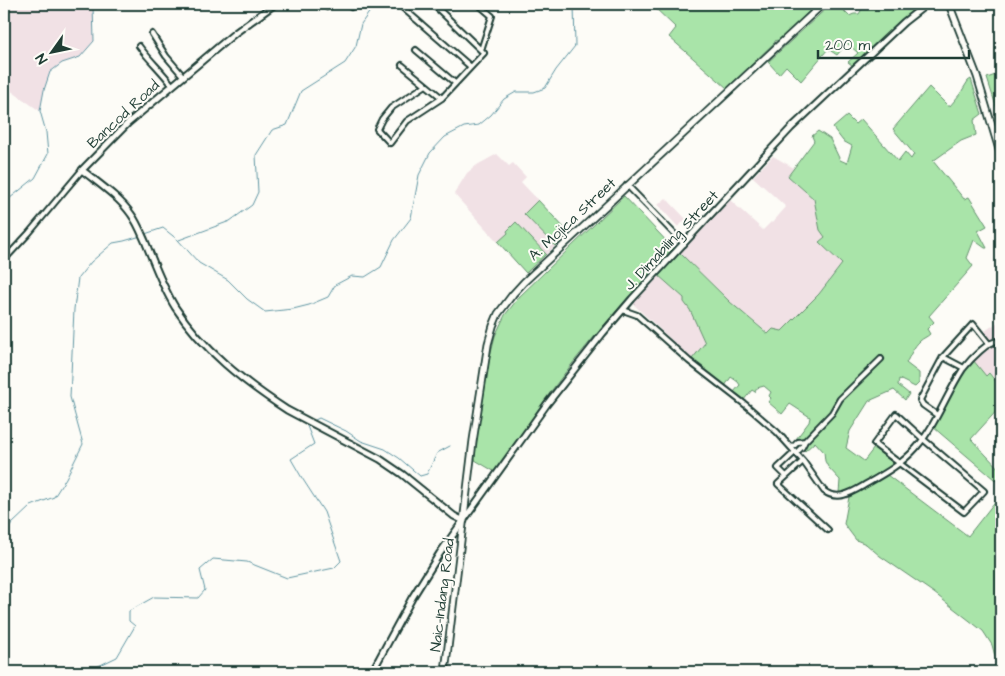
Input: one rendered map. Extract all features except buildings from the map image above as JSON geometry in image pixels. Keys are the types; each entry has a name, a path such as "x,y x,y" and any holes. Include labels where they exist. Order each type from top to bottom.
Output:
{"main road":[{"name":"A. Mojica Street","path":"464,521 484,364 495,319 507,301 518,288 627,185 823,4"},
{"path":"949,4 986,101 1001,156"},
{"name":"Naic–Indang Road","path":"445,672 464,521"}],"street":[{"path":"402,4 403,8 471,67"},
{"path":"426,84 391,108 382,119 377,129 390,142 410,120 442,98 484,53 434,4"},
{"path":"478,4 492,16 481,50"},
{"name":"J. Dimabiling Street","path":"372,672 412,598 440,553 547,404 623,310 802,118 900,26 927,4"},
{"name":"Bancod Road","path":"4,260 116,134 235,33 272,5"},
{"path":"152,34 166,56 183,76"},
{"path":"139,46 161,70 172,86"},
{"path":"416,50 455,83"},
{"path":"402,65 442,98"},
{"path":"82,170 124,205 132,215 164,288 182,317 203,343 231,369 287,410 384,462 454,516 464,521"},
{"path":"627,185 684,244"},
{"path":"623,310 637,315 689,361 777,432 803,461 825,492 833,495 845,495 852,492 900,464 908,457 923,439 964,368 974,356 989,344 996,340 1001,341"},
{"path":"937,415 923,405 920,400 943,357 973,324 989,344"},
{"path":"943,357 964,368"},
{"path":"794,451 802,447 805,441 832,413 840,399 881,359"},
{"path":"896,414 984,491 964,512 900,464 874,444 896,414"},
{"path":"786,476 778,468 794,451 798,442 805,441"},
{"path":"803,461 786,476 777,481 778,484 828,530"}],"shaded area":[{"path":"4,4 94,4 94,41 80,57 62,63 50,72 40,111 4,86"},
{"path":"497,154 509,166 513,163 526,177 521,182 569,233 526,273 454,194 467,173"},
{"path":"773,156 794,168 788,176 814,199 820,230 825,237 819,242 842,264 819,294 782,332 773,329 769,334 730,302 680,253 730,200 763,230 772,223 786,207 753,177"},
{"path":"666,198 686,219 678,227 658,205"},
{"path":"658,275 684,298 684,302 690,310 705,343 692,359 632,303"},
{"path":"1001,320 1001,388 990,373 986,376 973,360 992,344 982,333"}],"green space":[{"path":"651,4 813,4 815,6 778,41 776,40 727,88 669,37 676,28"},
{"path":"831,4 837,4 849,16 859,14 865,4 920,4 853,66 848,62 858,53 847,43 837,55 828,49 801,81 786,66 779,74 768,62"},
{"path":"1001,73 1001,122 987,78"},
{"path":"971,79 982,114 974,120 976,135 961,141 933,161 964,199 969,197 987,226 978,231 987,248 974,240 967,258 973,266 929,316 934,322 927,329 930,334 918,343 906,363 919,373 919,383 915,387 899,379 898,385 909,394 905,400 894,390 869,401 850,431 846,448 864,461 874,448 894,464 847,492 839,493 840,480 828,467 824,452 815,442 805,451 803,449 835,411 840,401 856,387 853,383 833,404 829,413 804,438 801,444 796,445 793,443 809,422 810,417 790,404 782,414 768,402 771,398 769,396 771,392 764,386 757,388 755,392 752,390 743,401 733,393 740,385 738,382 731,377 725,386 692,359 705,343 690,310 684,302 684,298 658,275 680,253 730,302 768,334 773,329 782,331 819,294 842,264 819,242 825,237 820,230 814,199 788,176 814,141 812,136 818,131 830,139 840,160 847,163 852,146 843,141 833,128 847,116 855,124 861,119 898,161 905,152 911,159 914,154 893,129 929,87 950,106"},
{"path":"624,196 673,248 566,371 497,473 475,460 475,440 495,336 505,315 520,296"},
{"path":"538,200 569,233 555,246 524,214"},
{"path":"516,222 546,254 526,273 498,242"},
{"path":"973,360 986,376 989,373 1001,388 1001,406 971,439 1001,471 1001,485 933,427"},
{"path":"887,475 968,536 1001,494 1001,672 997,672 998,667 992,645 983,631 866,544 856,540 844,524 849,497"}],"waterway":[{"path":"4,203 35,178 48,154 46,132 40,111 44,90 50,72 62,63 80,57 94,41 94,4"},
{"path":"179,240 230,221 252,205 258,192 256,155 272,130 287,125 301,91 345,63 356,46 361,24 375,4"},
{"path":"145,234 163,228 178,240 199,263 228,280 247,299 265,312 293,309 328,297 335,285 352,276 365,277 381,267 394,240 411,218 419,175 430,153 445,137 464,127 479,125 491,115 504,99 516,92 534,92 545,88 556,70 575,46 574,4"},
{"path":"4,535 12,524 31,506 54,497 83,444 70,397 74,309 78,278 91,262 113,243 141,236"},
{"path":"315,420 319,418 346,431 361,441 385,449 420,476 427,474 437,453 450,446"},
{"path":"86,672 117,657 135,626 129,621 129,611 154,597 198,598 205,590 200,570 213,559 247,562 287,578 334,568 341,561 324,512 291,459 314,444 307,426"}]}
